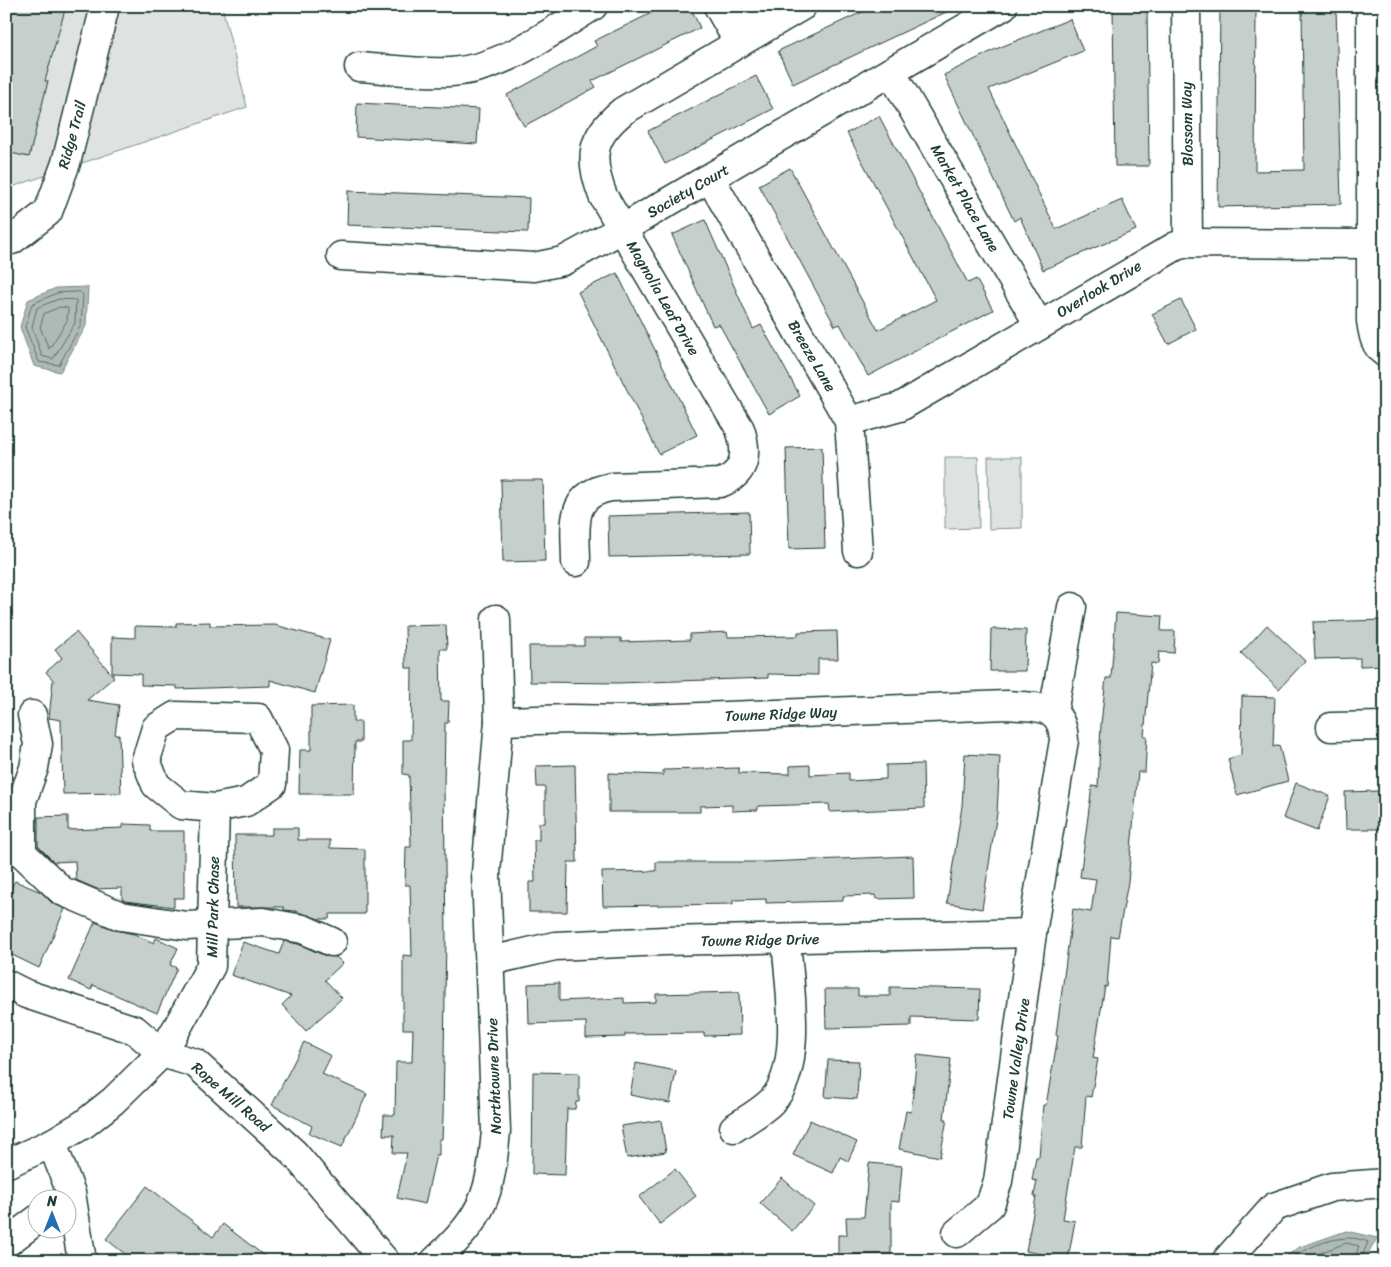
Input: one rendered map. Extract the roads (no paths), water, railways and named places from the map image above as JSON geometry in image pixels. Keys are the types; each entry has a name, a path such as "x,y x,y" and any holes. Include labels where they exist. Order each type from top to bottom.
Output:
{"street":[{"name":"Ridge Trail","path":"6,242 12,240 48,212 66,163 105,6"},
{"path":"359,67 452,72 485,66 507,57 593,6"},
{"path":"718,6 748,37"},
{"path":"742,6 748,37"},
{"name":"Magnolia Leaf Drive","path":"576,562 576,514 579,505 598,489 720,484 732,479 744,459 745,444 740,429 603,196 596,178 594,150 599,135 606,124 623,110 802,6"},
{"name":"Society Court","path":"342,256 534,267 563,261 622,230 1003,6"},
{"name":"Blossom Way","path":"1186,6 1188,243"},
{"path":"1371,6 1371,321 1373,337 1379,349 1385,353"},
{"name":"Market Place Lane","path":"891,72 1039,325"},
{"name":"Breeze Lane","path":"710,178 848,421 858,551"},
{"name":"Overlook Drive","path":"848,421 900,407 1162,252 1188,243 1371,244"},
{"path":"1053,713 1072,607"},
{"path":"496,619 499,721"},
{"name":"Towne Ridge Way","path":"499,721 624,720 1007,705 1044,708 1053,713"},
{"name":"Towne Valley Drive","path":"957,1233 990,1205 998,1181 1032,933 1064,740 1063,724 1053,713"},
{"path":"32,715 38,744 34,768 22,801 22,854 62,891 122,916 187,926 263,922 303,929 332,942"},
{"path":"176,716 258,718 274,750 272,784 246,802 215,808 181,805 156,785 146,760 156,728 176,716"},
{"name":"Northtowne Drive","path":"435,1261 456,1241 478,1214 493,1170 496,1131 486,873 499,721"},
{"path":"1331,727 1385,726"},
{"name":"Mill Park Chase","path":"6,1164 52,1143 84,1124 113,1101 162,1053 211,966 215,808"},
{"name":"Towne Ridge Drive","path":"490,961 555,946 664,941 786,940 1032,933"},
{"path":"734,1128 771,1102 782,1088 788,1071 791,1013 786,940"},
{"name":"Rope Mill Road","path":"6,984 26,994 135,1030 162,1053 194,1063 294,1153 386,1261"},
{"path":"52,1143 65,1190"},
{"path":"1226,1261 1274,1207 1332,1187 1385,1183"},
{"path":"6,1243 28,1226"},
{"path":"77,1240 82,1261"}],"water":[{"path":"88,287 86,326 60,372 34,366 20,327 28,300 56,288"},
{"path":"1346,1231 1377,1238 1365,1260 1281,1261 1297,1248"}]}
